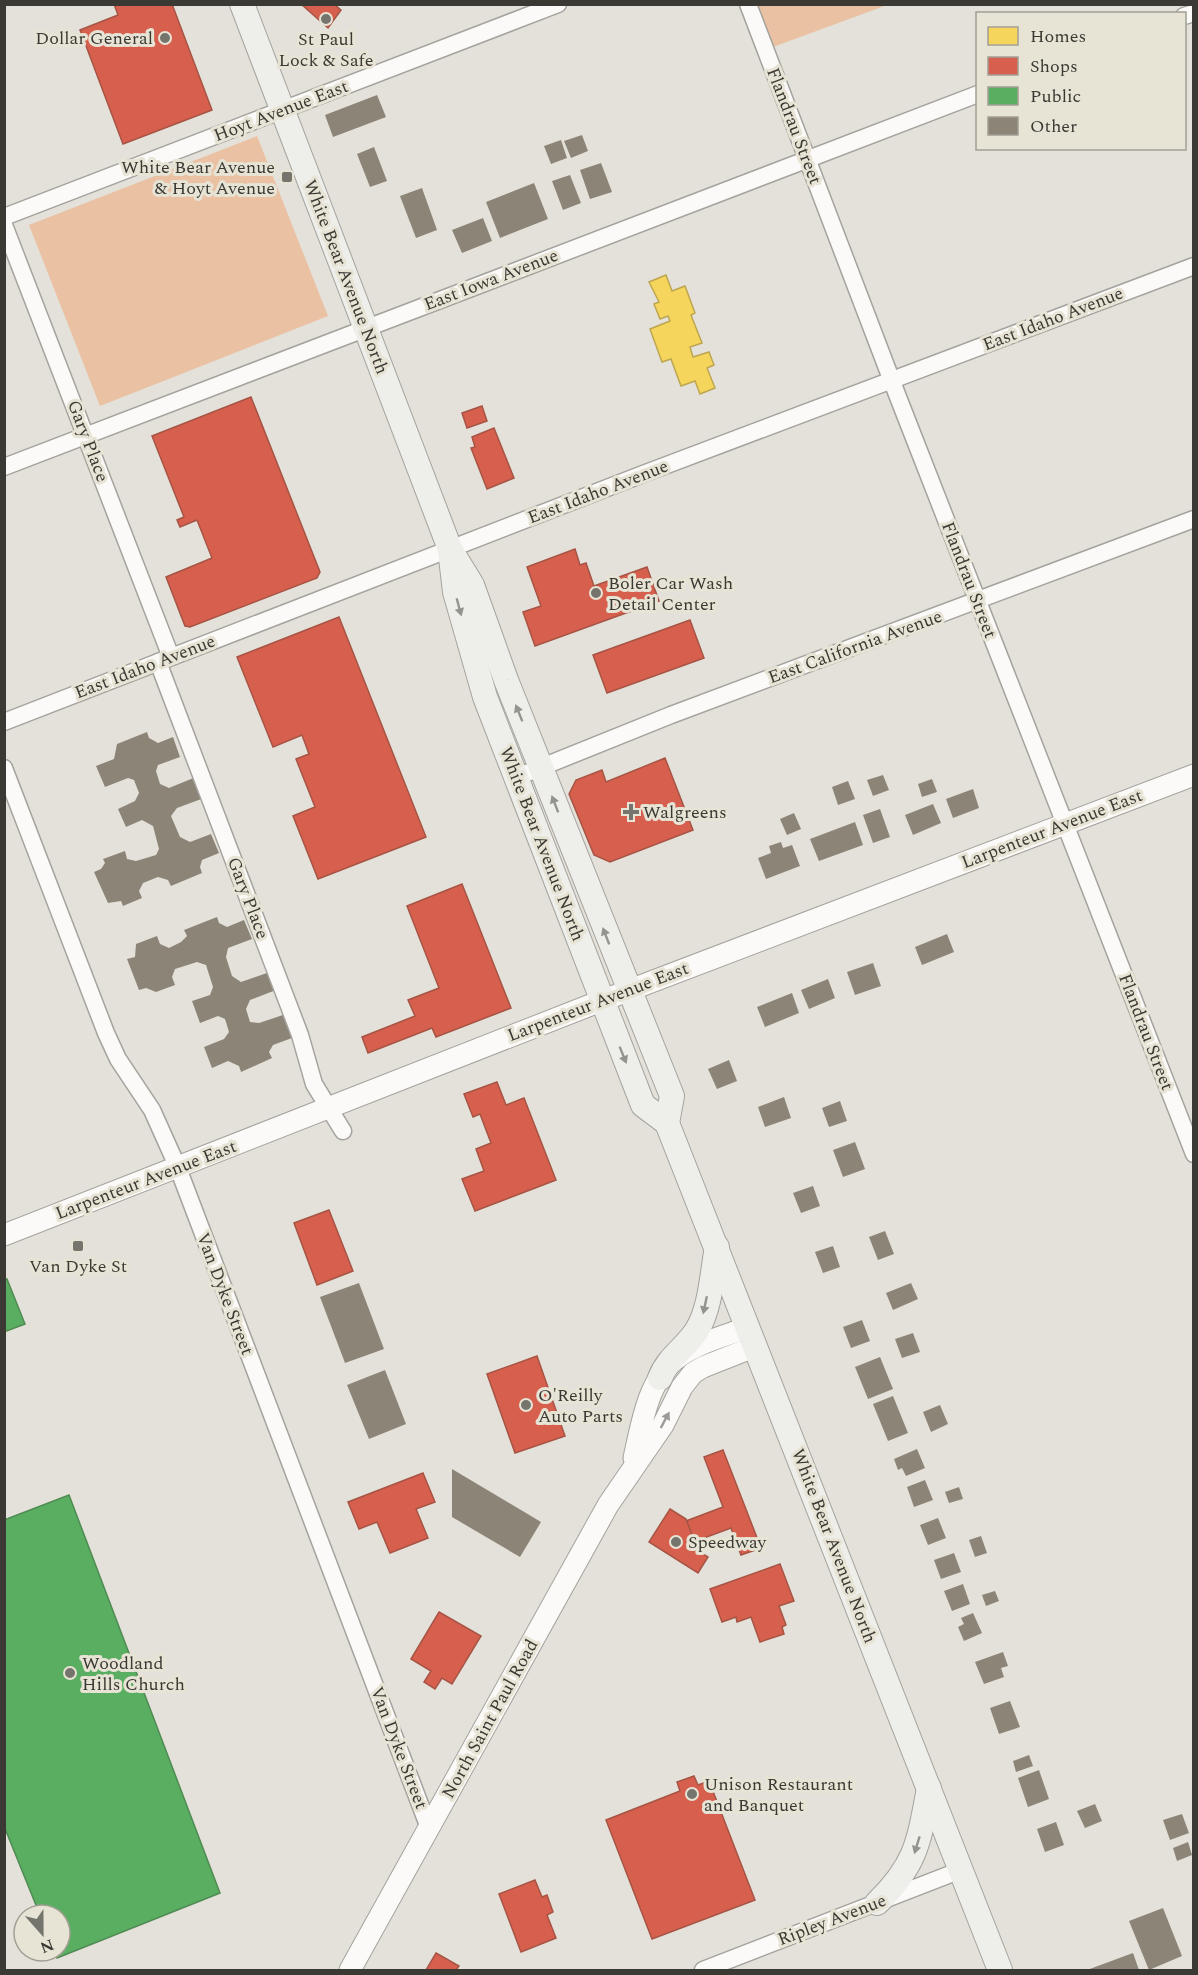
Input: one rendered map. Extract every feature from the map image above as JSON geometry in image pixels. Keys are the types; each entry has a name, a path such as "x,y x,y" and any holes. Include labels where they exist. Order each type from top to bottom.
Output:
{"main road":[{"name":"White Bear Avenue North","path":"242,4 450,549 472,585 540,767 672,1096 667,1123"},
{"name":"White Bear Avenue North","path":"450,549 455,592 471,653 602,1001 643,1105 667,1123 1000,1971"},
{"path":"660,1378 668,1361 688,1341 701,1321 717,1247"},
{"path":"877,1903 900,1880 914,1856 929,1788"}],"street":[{"name":"Hoyt Avenue East","path":"4,217 558,4"},
{"name":"Flandrau Street","path":"748,4 891,380 1194,1154"},
{"name":"East Iowa Avenue","path":"4,466 976,95"},
{"name":"Gary Place","path":"4,225 86,435 300,1035 314,1084 343,1131"},
{"name":"East Idaho Avenue","path":"4,722 891,380 1194,266"},
{"name":"East California Avenue","path":"517,777 671,715 978,602 1194,519"},
{"name":"Van Dyke Street","path":"4,768 106,1033 118,1059 152,1110 178,1168 429,1828"},
{"name":"Larpenteur Avenue East","path":"4,1235 628,990 1194,775"},
{"name":"North Saint Paul Road","path":"632,1467 643,1420 660,1378 681,1355 752,1336"},
{"name":"North Saint Paul Road","path":"350,1971 608,1504 663,1425 689,1377 752,1336"},
{"name":"Ripley Avenue","path":"703,1971 961,1870"}],"shaded area":[{"path":"748,5 887,5 765,50"},
{"path":"257,136 328,316 100,406 29,225"}],"building: Homes":[{"path":"666,275 672,291 685,286 695,313 691,315 702,343 690,347 693,357 709,352 714,365 707,368 715,388 700,394 695,381 681,386 671,359 662,362 650,329 670,321 668,316 660,319 654,304 659,302 649,282"}],"building: Shops":[{"path":"114,4 172,4 212,110 123,144 80,30 118,15"},
{"name":"St Paul Lock & Safe","path":"301,4 334,4 341,10 328,28"},
{"path":"251,397 320,572 317,578 190,627 185,626 166,577 212,558 197,520 180,527 177,520 184,517 152,436"},
{"path":"482,406 487,421 467,428 462,413"},
{"path":"494,428 514,478 487,489 471,448 475,447 472,437"},
{"name":"Boler Car Wash Detail Center","path":"575,549 580,565 586,563 594,586 647,567 659,601 535,646 523,612 541,606 527,567"},
{"path":"339,617 426,837 318,879 293,816 315,807 296,759 309,754 302,735 273,747 237,657"},
{"path":"690,620 704,658 607,693 593,655"},
{"name":"Walgreens","path":"665,758 693,830 610,862 594,855 569,794 576,780 602,770 606,782"},
{"path":"462,884 511,1008 436,1037 432,1028 368,1053 362,1037 415,1016 408,1000 439,988 407,906"},
{"path":"497,1082 506,1105 524,1098 556,1180 475,1211 462,1179 484,1171 476,1149 491,1143 480,1114 473,1117 464,1094"},
{"path":"329,1210 353,1271 317,1285 294,1223"},
{"name":"O'Reilly Auto Parts","path":"537,1356 565,1436 515,1453 487,1374"},
{"path":"723,1450 761,1548 741,1555 731,1528 693,1542 686,1521 723,1507 704,1457"},
{"path":"423,1473 435,1502 416,1509 428,1538 390,1553 377,1522 359,1529 348,1502"},
{"path":"670,1509 686,1519 698,1551 708,1557 698,1573 649,1542"},
{"path":"780,1564 794,1601 779,1606 786,1625 782,1627 784,1634 760,1642 751,1617 737,1622 736,1617 722,1622 710,1589"},
{"path":"439,1612 481,1636 452,1684 442,1678 435,1689 424,1682 431,1671 411,1659"},
{"path":"694,1776 698,1785 709,1781 755,1900 652,1939 606,1820 680,1791 677,1782"},
{"path":"535,1880 542,1897 547,1895 553,1912 547,1915 556,1938 521,1952 499,1894"},
{"path":"436,1953 459,1966 456,1970 426,1970"}],"building: Public":[{"path":"7,1279 25,1324 4,1332 4,1280"},
{"name":"Woodland Hills Church","path":"69,1495 220,1893 72,1952 72,1903 35,1903 4,1826 4,1520"}],"building: Other":[{"path":"377,95 386,117 333,137 325,115"},
{"path":"582,135 588,151 571,158 564,141"},
{"path":"561,140 567,158 551,164 544,146"},
{"path":"374,147 387,181 370,187 357,154"},
{"path":"601,163 612,192 590,199 580,170"},
{"path":"570,175 581,203 563,210 552,181"},
{"path":"534,183 548,219 500,238 486,202"},
{"path":"422,188 437,230 416,238 400,196"},
{"path":"483,218 492,241 462,253 452,230"},
{"path":"147,732 149,738 158,743 173,737 180,757 158,765 156,771 160,784 169,788 196,777 204,798 177,808 171,816 180,837 190,842 211,834 219,853 202,860 200,867 202,873 171,886 168,880 158,877 143,883 139,891 142,898 123,906 121,901 108,903 94,872 101,869 105,863 103,859 125,851 127,859 136,861 156,855 159,849 153,826 142,820 126,827 118,809 135,801 139,793 134,780 128,778 105,787 96,766 114,759 117,744"},
{"path":"883,775 889,790 873,796 867,780"},
{"path":"932,779 937,792 922,797 918,784"},
{"path":"848,781 855,799 838,805 832,787"},
{"path":"973,789 979,808 953,818 946,799"},
{"path":"933,804 941,823 913,835 905,815"},
{"path":"880,809 890,837 873,843 863,815"},
{"path":"794,813 801,829 787,835 780,819"},
{"path":"855,822 863,845 819,861 810,839"},
{"path":"781,842 783,848 792,845 800,866 766,879 758,858 771,853 769,846"},
{"path":"217,917 219,923 227,927 244,920 252,939 228,948 226,957 232,976 241,982 270,972 276,990 250,1000 246,1009 250,1022 259,1023 283,1015 292,1038 273,1045 269,1052 272,1058 241,1072 239,1066 228,1061 212,1068 204,1047 224,1039 229,1032 225,1019 218,1016 200,1023 192,1001 210,995 213,987 206,965 197,962 175,969 172,977 175,985 156,992 146,988 139,990 127,959 135,957 136,944 157,936 160,944 169,948 187,936 184,930"},
{"path":"947,934 954,952 922,965 915,947"},
{"path":"873,963 881,986 855,995 847,972"},
{"path":"828,979 835,998 809,1009 801,990"},
{"path":"792,993 799,1013 765,1027 757,1007"},
{"path":"729,1060 737,1081 717,1089 708,1069"},
{"path":"784,1097 791,1118 765,1127 758,1107"},
{"path":"840,1101 847,1121 829,1127 822,1108"},
{"path":"855,1142 865,1169 843,1177 833,1150"},
{"path":"813,1186 820,1206 801,1213 793,1193"},
{"path":"885,1231 894,1254 878,1260 869,1237"},
{"path":"833,1246 840,1267 823,1273 815,1252"},
{"path":"359,1283 384,1349 345,1363 320,1297"},
{"path":"911,1283 918,1299 893,1310 886,1293"},
{"path":"862,1320 870,1341 851,1348 843,1327"},
{"path":"913,1333 920,1352 902,1358 895,1339"},
{"path":"880,1357 893,1389 868,1399 855,1367"},
{"path":"385,1370 406,1424 369,1439 347,1385"},
{"path":"893,1396 908,1433 888,1441 873,1404"},
{"path":"940,1405 948,1424 931,1432 923,1412"},
{"path":"917,1449 925,1468 906,1476 902,1468 898,1470 894,1459"},
{"path":"452,1469 541,1522 520,1557 452,1517"},
{"path":"925,1480 933,1500 914,1507 907,1487"},
{"path":"959,1487 963,1499 949,1503 945,1492"},
{"path":"938,1518 946,1538 928,1545 920,1525"},
{"path":"981,1536 987,1553 975,1557 969,1540"},
{"path":"954,1553 961,1572 941,1579 934,1560"},
{"path":"963,1584 970,1604 952,1611 944,1591"},
{"path":"995,1591 999,1601 986,1606 982,1595"},
{"path":"973,1613 982,1633 964,1641 958,1627 964,1624 961,1618"},
{"path":"1003,1652 1008,1666 1001,1668 1004,1677 984,1684 975,1662"},
{"path":"1010,1701 1020,1727 999,1734 990,1708"},
{"path":"1029,1755 1033,1766 1016,1772 1013,1761"},
{"path":"1039,1770 1049,1799 1028,1807 1018,1778"},
{"path":"1095,1804 1102,1821 1085,1828 1077,1811"},
{"path":"1182,1814 1189,1833 1170,1840 1163,1820"},
{"path":"1056,1822 1064,1845 1045,1852 1037,1829"},
{"path":"1188,1842 1192,1855 1177,1861 1173,1848"},
{"path":"1163,1908 1182,1956 1149,1970 1129,1921"},
{"path":"1133,1953 1139,1970 1087,1970"}],"place":[{"name":"St Paul Lock & Safe","path":"326,19"},
{"name":"Dollar General","path":"165,38"},
{"name":"White Bear Avenue & Hoyt Avenue","path":"287,177"},
{"name":"Boler Car Wash Detail Center","path":"596,593"},
{"name":"Walgreens","path":"631,812"},
{"name":"Van Dyke St","path":"78,1246"},
{"name":"O'Reilly Auto Parts","path":"526,1405"},
{"name":"Speedway","path":"676,1542"},
{"name":"Woodland Hills Church","path":"70,1673"},
{"name":"Unison Restaurant and Banquet","path":"692,1794"}]}
